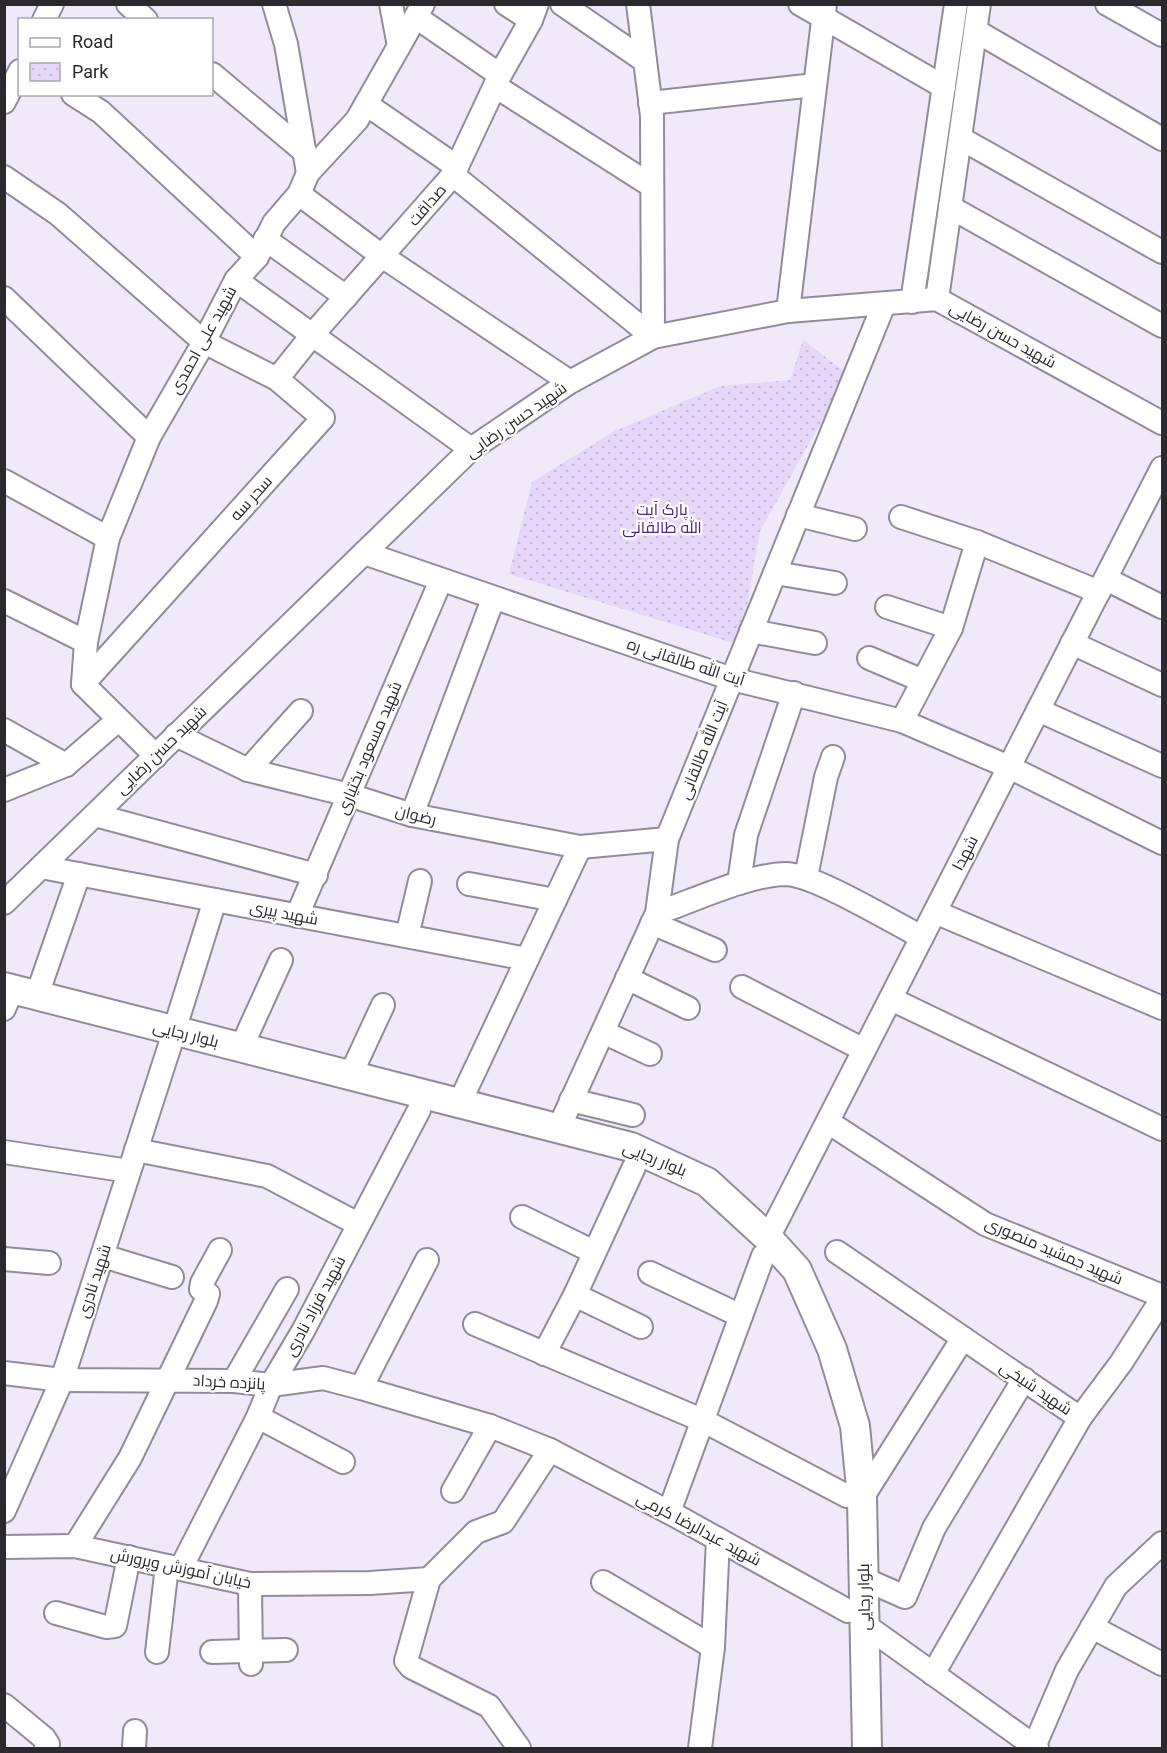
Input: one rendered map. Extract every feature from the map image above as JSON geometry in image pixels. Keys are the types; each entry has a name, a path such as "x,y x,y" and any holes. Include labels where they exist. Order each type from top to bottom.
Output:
{"main road":[{"name":"بلوار رجایی","path":"5,1000 37,995 172,1038 419,1110 634,1167 698,1199 766,1247"},
{"name":"بلوار رجایی","path":"5,1000 172,1038 241,1048 631,1147 707,1182 766,1247 821,1354 854,1497 864,1579 856,1618 867,1749"},
{"name":"بلوار رجایی","path":"851,1749 856,1618 854,1497"}],"street":[{"path":"45,18 52,4"},
{"path":"128,4 144,18"},
{"path":"274,4 286,44 304,173"},
{"path":"391,4 399,46"},
{"path":"506,4 534,12"},
{"path":"562,4 645,61"},
{"path":"638,4 650,104 653,337"},
{"path":"800,4 824,12 945,87"},
{"path":"912,302 956,4"},
{"path":"937,299 979,4"},
{"path":"1107,4 1162,35"},
{"path":"419,11 497,80 652,186"},
{"name":"شهید علی احمدی","path":"83,684 86,642 108,538 149,436 204,342 236,280 261,248 304,173 357,120 419,11"},
{"name":"صداقت","path":"278,379 313,334 455,171 497,80 534,12"},
{"path":"788,310 824,12"},
{"path":"976,30 1162,139"},
{"path":"4,102 18,75"},
{"path":"213,75 382,256 570,382"},
{"path":"650,104 815,85"},
{"path":"76,96 110,119 261,248 346,297"},
{"path":"366,104 455,171 653,337"},
{"path":"960,138 1162,252"},
{"name":"سحر سه","path":"4,177 58,214 204,342 278,379 323,418 83,684"},
{"path":"950,207 1162,326"},
{"path":"236,280 471,449"},
{"path":"4,298 149,436"},
{"name":"شهید حسن رضایی","path":"4,903 471,449 570,382 653,337 788,310 937,299 1162,423"},
{"name":"آیت الله طالقانی","path":"558,1130 654,918 667,839 884,304"},
{"name":"شهدا","path":"669,1512 766,1247 864,1050 1162,468"},
{"path":"4,482 108,538"},
{"path":"798,515 855,529"},
{"path":"902,517 1162,607"},
{"path":"902,721 951,628 977,542"},
{"name":"آیت الله طالقانی ره","path":"364,553 732,679 902,721 1010,767 1162,843"},
{"path":"775,573 835,583"},
{"name":"شهید مسعود بختیاری","path":"297,916 441,580"},
{"path":"412,815 493,599"},
{"path":"4,600 86,642"},
{"path":"887,607 951,628"},
{"path":"751,631 815,643"},
{"path":"1072,643 1162,685"},
{"path":"869,658 923,681"},
{"path":"83,684 156,756"},
{"path":"739,883 746,835 794,693"},
{"path":"1038,710 1162,766"},
{"path":"248,770 301,711"},
{"path":"4,790 66,765 118,720"},
{"path":"4,730 66,765"},
{"name":"رضوان","path":"177,735 248,770 349,795 412,815 580,847 667,839"},
{"path":"806,877 825,777 833,757"},
{"path":"95,815 316,875"},
{"path":"459,1104 580,847"},
{"name":"شهید پیری","path":"41,867 527,959"},
{"path":"37,995 79,874"},
{"path":"654,918 739,883 784,874 806,877 922,938"},
{"path":"407,936 420,881"},
{"path":"469,884 555,900"},
{"name":"شهید نادری","path":"4,1512 62,1380 215,900"},
{"path":"935,912 1162,1008"},
{"path":"654,918 715,950"},
{"path":"241,1048 281,960"},
{"path":"627,978 688,1008"},
{"path":"742,987 864,1050"},
{"path":"891,999 1162,1129"},
{"path":"350,1076 383,1005"},
{"path":"603,1032 650,1053"},
{"path":"572,1100 633,1115"},
{"name":"شهید فرزاد نادری","path":"174,1567 258,1417 271,1385 303,1331 419,1110"},
{"name":"شهید جمشید منصوری","path":"828,1122 985,1224 1162,1297"},
{"path":"4,1152 133,1160 267,1176 358,1224"},
{"path":"544,1354 575,1295 634,1167"},
{"path":"522,1217 594,1252"},
{"path":"75,1546 130,1458 206,1301 208,1294 201,1289 202,1283 220,1250"},
{"name":"شهید شیخی","path":"837,1252 1080,1418 933,1674"},
{"path":"103,1256 172,1277"},
{"path":"4,1259 49,1263"},
{"path":"360,1388 427,1260"},
{"path":"650,1273 741,1316"},
{"path":"234,1380 287,1289"},
{"path":"575,1295 641,1327"},
{"path":"1080,1418 1121,1364 1162,1297"},
{"path":"475,1324 704,1421 854,1497 963,1338"},
{"name":"پانزده خرداد","path":"4,1373 62,1380 234,1380 271,1385 299,1379 323,1378 490,1426 550,1450"},
{"path":"864,1579 905,1597 934,1528 1024,1379"},
{"path":"258,1417 343,1462"},
{"path":"453,1491 490,1426"},
{"path":"519,1749 489,1706 411,1667 406,1661 429,1579 476,1532 503,1522 550,1450"},
{"name":"شهید عبدالرضا کرمی","path":"550,1450 669,1512 856,1618 1036,1748"},
{"path":"700,1749 713,1647 718,1539"},
{"name":"خیابان آموزش وپرورش","path":"4,1547 75,1546 250,1584 370,1583 429,1579"},
{"path":"1036,1748 1067,1670 1116,1586 1161,1546"},
{"path":"56,1612 106,1627 114,1626 129,1557"},
{"path":"157,1652 174,1567"},
{"path":"603,1582 713,1647"},
{"path":"250,1584 251,1658"},
{"path":"1092,1627 1162,1664"},
{"path":"212,1652 251,1658 286,1650"},
{"path":"4,1706 46,1743"}],"green space":[{"name":"پارک آیت الله طالقانی","path":"803,340 848,374 760,531 740,645 509,574 532,482 613,432 720,386 790,380"}]}
